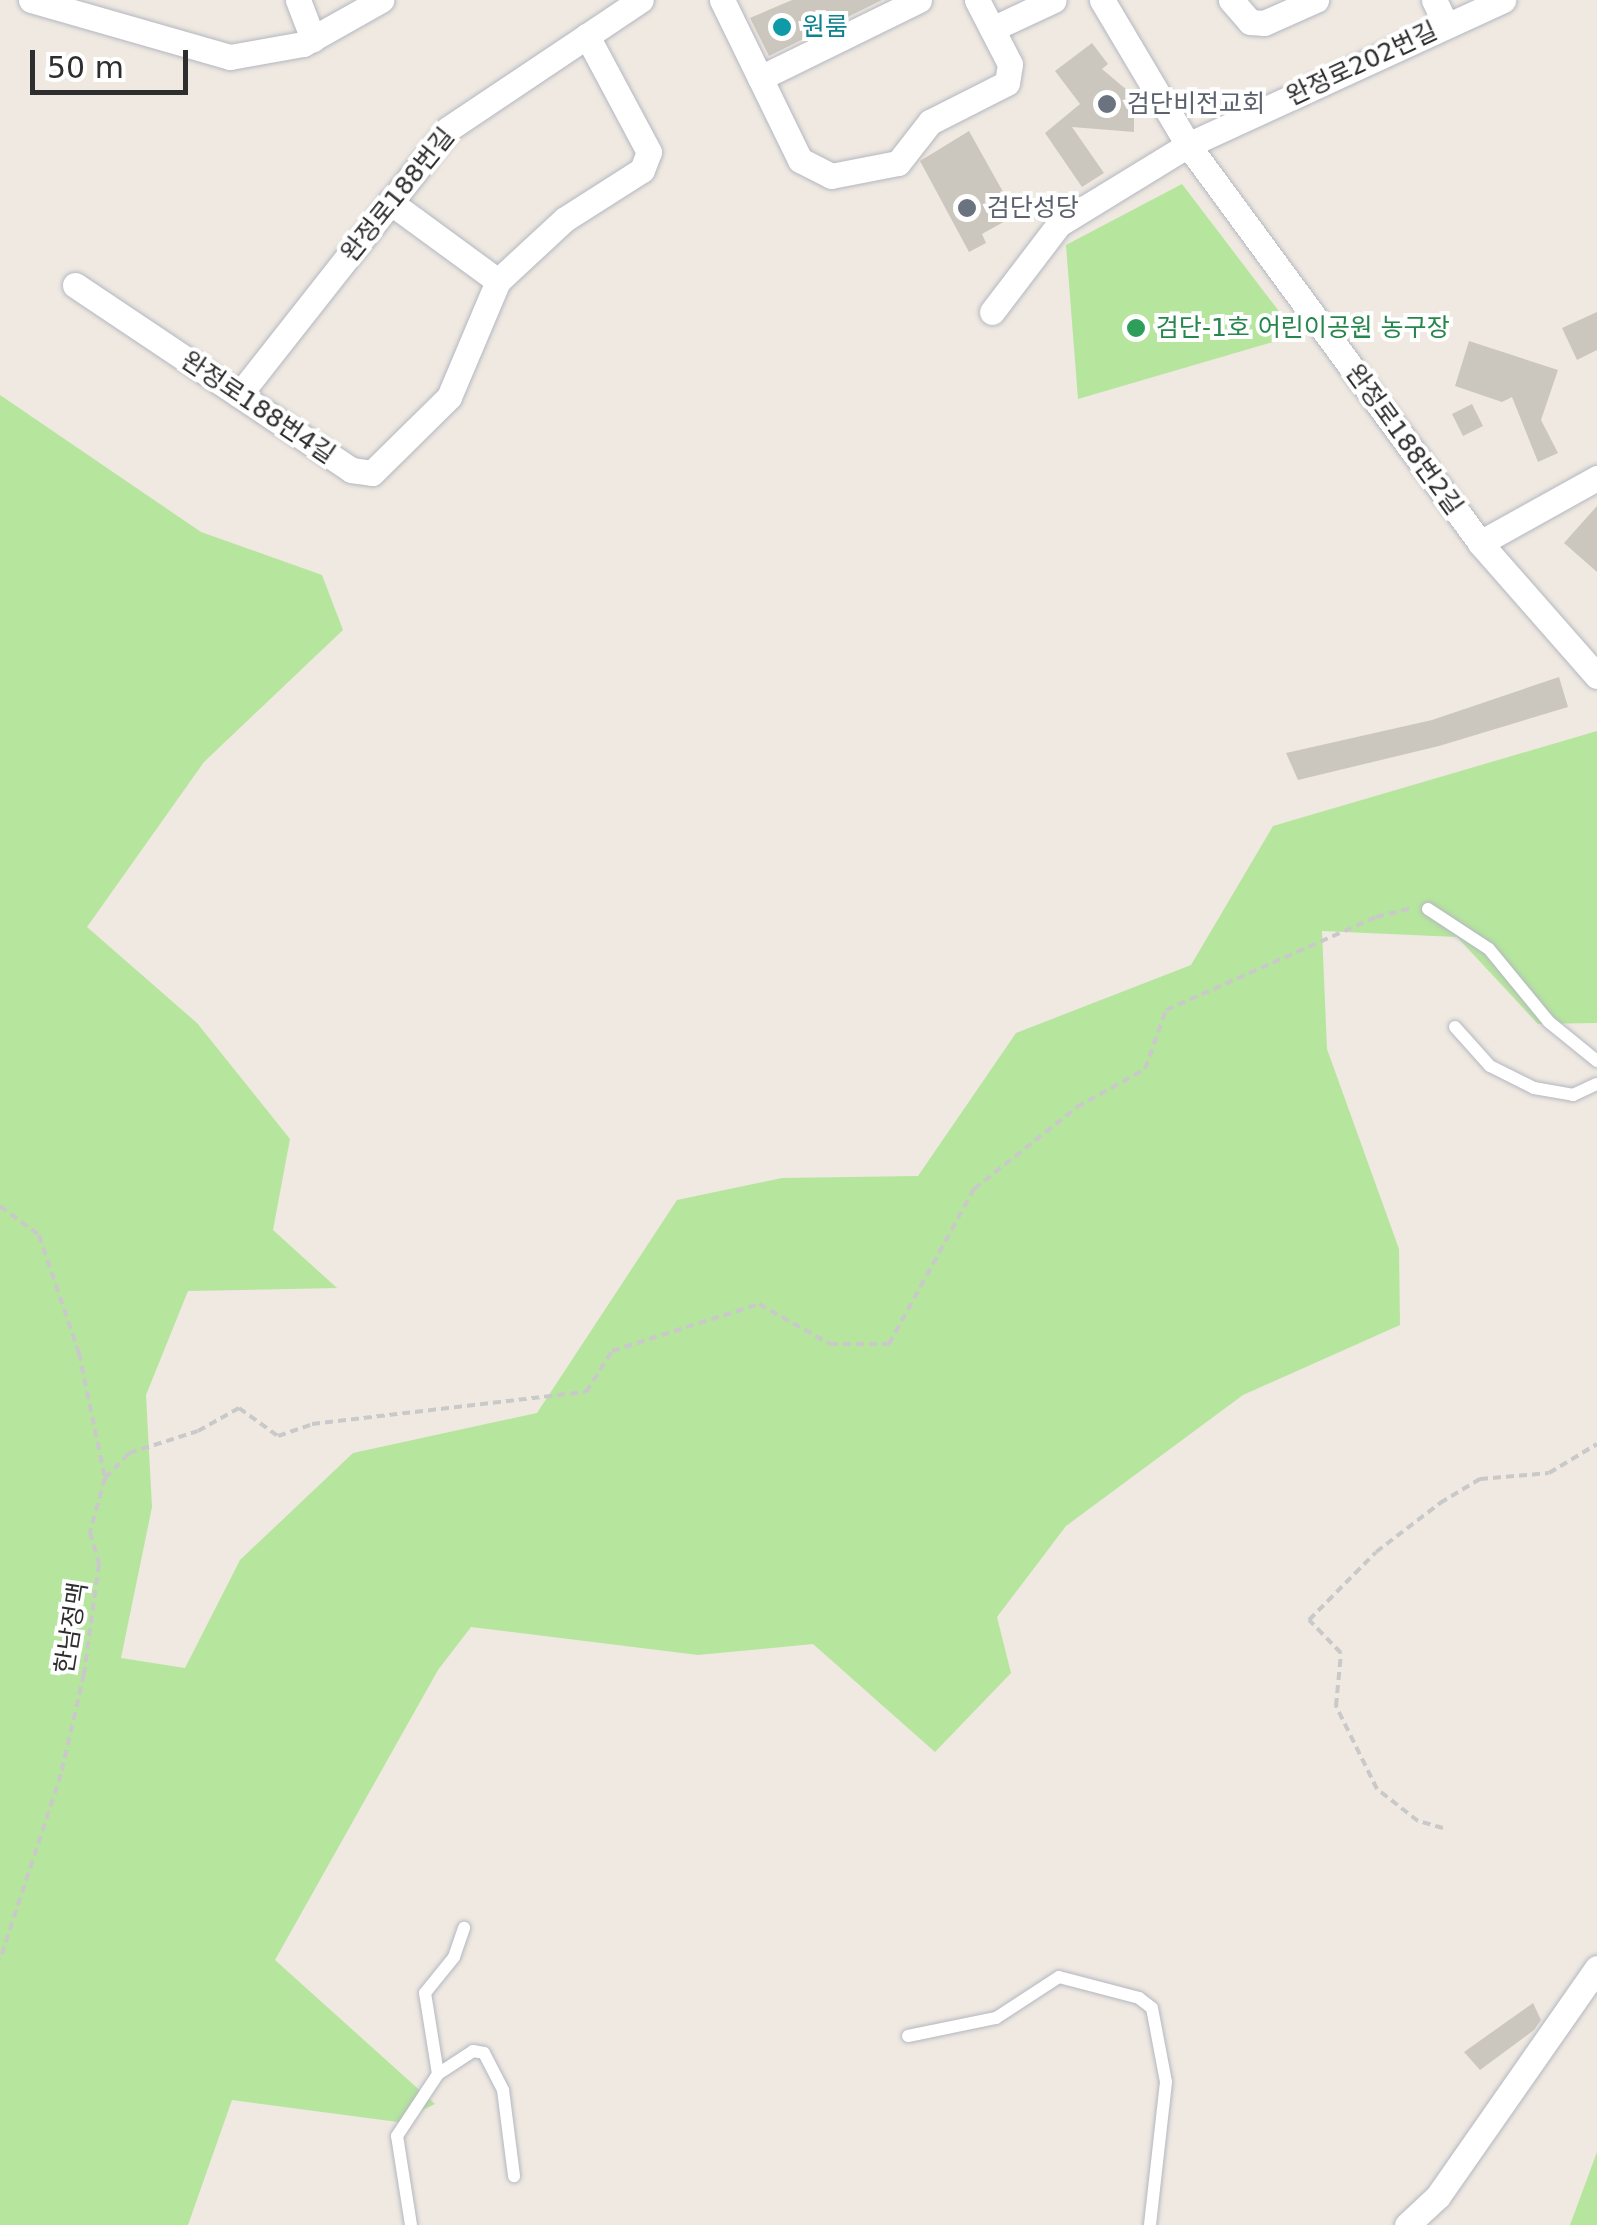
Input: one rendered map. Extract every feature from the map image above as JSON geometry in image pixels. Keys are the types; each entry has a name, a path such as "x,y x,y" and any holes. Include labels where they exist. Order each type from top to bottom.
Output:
{"street":[{"path":"30,0 230,57 313,38 381,0"},
{"path":"298,0 313,38"},
{"name":"완정로188번길","path":"239,395 448,129 641,0"},
{"path":"722,0 800,160 815,173 898,164 930,122 1007,83 1010,64 978,0"},
{"path":"760,78 919,0"},
{"path":"992,29 1054,0"},
{"path":"1102,0 1188,144"},
{"path":"1231,0 1250,22 1264,23 1316,0"},
{"path":"1434,0 1446,25"},
{"name":"완정로202번길","path":"992,312 1059,224 1188,144 1503,0"},
{"name":"완정로188번4길","path":"75,285 351,470 372,473 449,397 498,281 565,218 642,170 649,152 586,36"},
{"name":"완정로188번2길","path":"1188,144 1480,543 1597,676"},
{"path":"390,202 498,281"},
{"path":"1480,543 1597,478"},
{"path":"1407,2225 1438,2196 1597,1968"}],"lane":[{"path":"1428,909 1488,948 1549,1022 1597,1061"},
{"path":"1456,1028 1490,1066 1534,1088 1573,1096 1597,1084"},
{"path":"438,2074 425,1993 454,1957 464,1928"},
{"path":"908,2036 996,2018 1059,1976 1139,1998 1152,2008 1166,2082 1150,2225"},
{"path":"411,2225 397,2136 438,2074 473,2051 484,2054 504,2090 514,2176"}],"path":[{"path":"105,1478 129,1453 239,1408 278,1436 312,1424 586,1392 612,1351 759,1304 830,1344 888,1344 974,1189 1077,1106 1144,1069 1166,1010 1401,906 1428,909"},
{"name":"한남정맥","path":"0,1206 38,1234 44,1249 79,1353 105,1478 90,1532 99,1564 84,1674 61,1774 0,1960"},
{"path":"1443,1828 1418,1821 1378,1789 1336,1706 1341,1653 1310,1620 1376,1552 1440,1503 1480,1479 1549,1473 1597,1444"}],"green space":[{"path":"1182,184 1297,335 1078,399 1066,245"},
{"path":"0,395 201,532 322,575 343,630 204,762 87,927 197,1023 290,1139 273,1230 337,1288 188,1291 146,1395 152,1507 121,1658 185,1668 240,1560 353,1453 537,1413 677,1200 782,1178 918,1176 1016,1033 1191,965 1273,826 1597,731 1597,1023 1538,1024 1457,937 1322,931 1327,1049 1399,1249 1400,1325 1243,1395 1066,1526 997,1617 1011,1673 935,1752 813,1644 698,1655 471,1627 438,1670 275,1960 435,2104 398,2122 232,2100 188,2225 0,2225"},
{"path":"1597,2152 1597,2225 1570,2225"}],"building":[{"path":"792,0 882,0 769,56 750,18"},
{"path":"1092,43 1108,64 1102,69 1134,96 1134,132 1072,127 1104,173 1082,187 1045,133 1080,104 1055,71"},
{"path":"969,131 1016,215 982,234 986,243 969,252 920,161"},
{"path":"1597,312 1597,350 1577,360 1562,328"},
{"path":"1469,341 1558,370 1541,420 1558,453 1538,462 1512,397 1502,402 1455,386"},
{"path":"1472,404 1483,426 1463,436 1452,414"},
{"path":"1597,506 1597,572 1564,543"},
{"path":"1559,677 1568,707 1439,746 1298,780 1286,753 1432,720"},
{"path":"1533,2003 1541,2020 1534,2030 1480,2070 1464,2052"}],"place":[{"name":"원룸","path":"782,27"},
{"name":"검단비전교회","path":"1107,104"},
{"name":"검단성당","path":"967,208"},
{"name":"검단-1호 어린이공원 농구장","path":"1136,328"}]}
